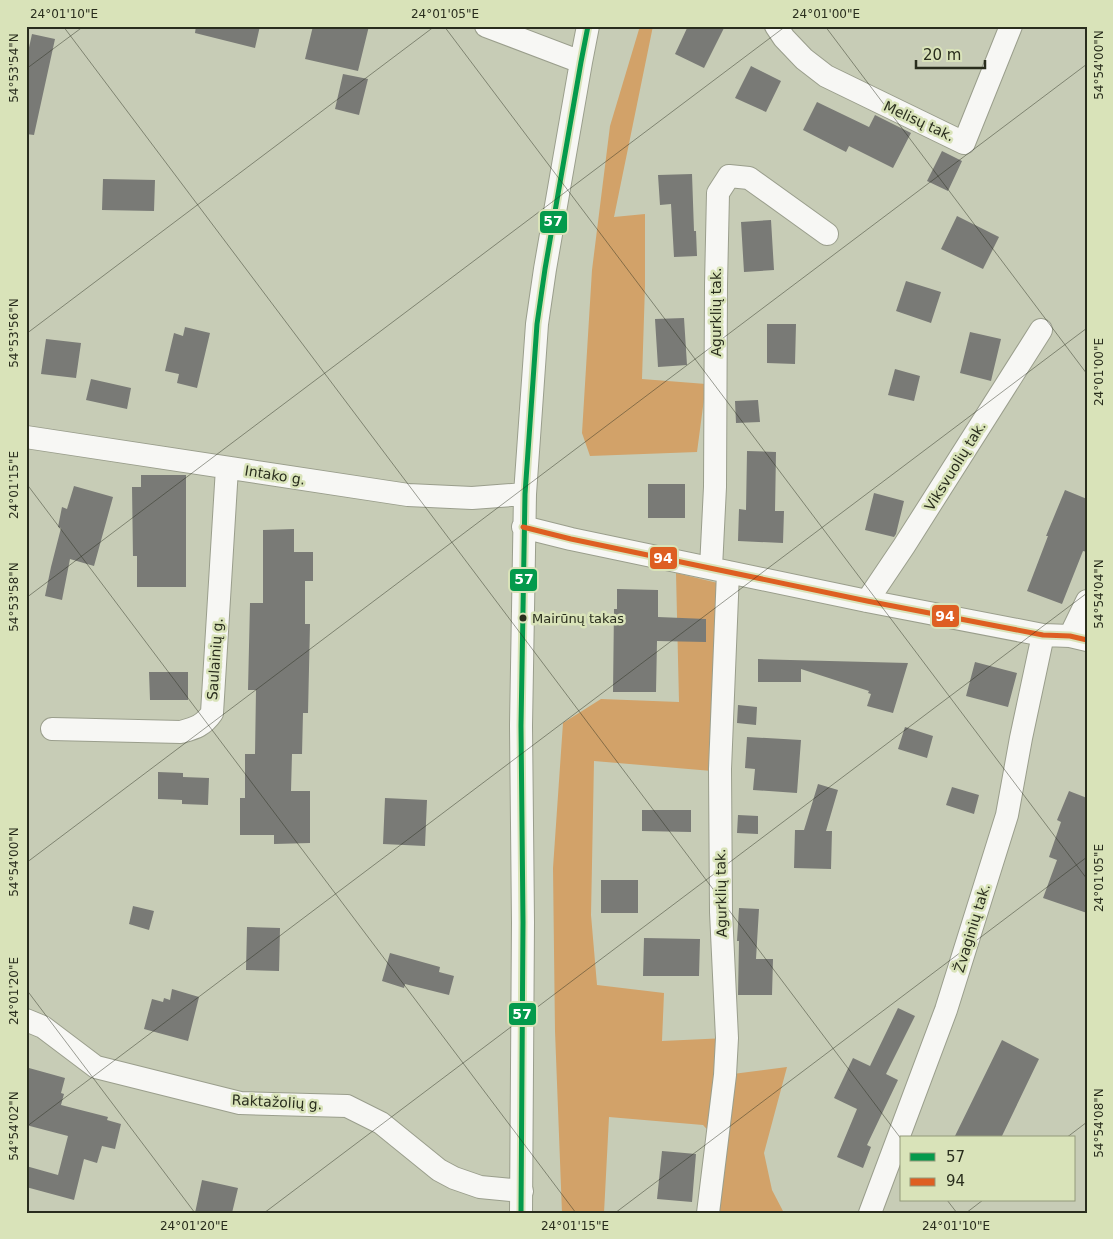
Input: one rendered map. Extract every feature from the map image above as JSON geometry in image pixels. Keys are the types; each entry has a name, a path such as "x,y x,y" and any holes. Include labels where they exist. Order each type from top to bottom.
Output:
{"street":[{"path":"486,26 581,62"},
{"path":"522,1202 523,912 521,726 523,527 543,278 588,26"},
{"name":"Melisų tak.","path":"776,26 784,38 804,59 826,76 964,143 1011,26"},
{"name":"Agurklių tak.","path":"708,1213 725,1075 727,1038 721,912 720,570 715,487 718,193 729,176 749,178 827,234"},
{"name":"Viksvuolių tak.","path":"867,601 1041,330"},
{"name":"Intako g.","path":"26,437 408,495 472,498 525,494"},
{"name":"Saulainių g.","path":"52,729 181,732 199,727 212,713 227,468"},
{"path":"523,527 571,539 867,601 1043,635 1078,638 1087,601"},
{"name":"Žvaginių tak.","path":"870,1213 946,1010 1007,815 1043,635"},
{"name":"Raktažolių g.","path":"26,1020 43,1027 96,1067 240,1103 347,1106 381,1123 439,1170 454,1178 522,1202"}],"shaded area":[{"path":"640,26 653,26 614,217 645,214 642,379 706,384 697,452 590,456 582,433 592,270 610,126"},
{"path":"676,573 722,584 712,771 594,761 591,915 597,985 664,993 662,1041 727,1038 725,1075 787,1067 764,1153 772,1190 784,1213 708,1213 717,1140 703,1125 609,1117 604,1213 562,1213 555,1031 553,868 563,723 601,699 679,702"}],"building":[{"path":"196,26 260,26 255,48 195,33"},
{"path":"313,26 369,26 358,71 305,59"},
{"path":"688,26 725,26 704,68 675,54"},
{"path":"32,34 55,39 34,135 26,134 26,61"},
{"path":"751,66 781,81 766,112 735,98"},
{"path":"343,74 368,79 359,115 335,109"},
{"path":"817,102 869,127 875,115 911,133 893,168 849,146 846,152 803,130"},
{"path":"942,151 962,161 948,191 927,181"},
{"path":"692,174 697,256 674,257 671,204 660,205 658,175"},
{"path":"103,179 155,180 154,211 102,210"},
{"path":"957,216 999,237 983,269 941,249"},
{"path":"771,220 774,270 744,272 741,222"},
{"path":"906,281 941,292 931,323 896,311"},
{"path":"684,318 687,365 658,367 655,319"},
{"path":"767,324 796,324 795,364 767,363"},
{"path":"185,327 210,333 197,388 177,383 179,374 165,371 174,333 183,336"},
{"path":"970,332 1001,339 991,381 960,373"},
{"path":"46,339 81,343 76,378 41,374"},
{"path":"895,369 920,376 914,401 888,395"},
{"path":"91,379 131,388 127,409 86,400"},
{"path":"758,400 760,422 736,423 735,401"},
{"path":"747,451 776,452 775,511 784,511 783,543 738,541 739,509 746,510"},
{"path":"141,475 186,475 186,587 137,587 137,556 133,556 132,487 141,487"},
{"path":"648,484 685,484 685,518 648,518"},
{"path":"74,486 113,497 94,566 70,559 62,600 45,596 61,528 58,527 62,507 67,509"},
{"path":"1065,490 1087,499 1087,552 1083,551 1062,604 1027,591 1048,536 1046,536"},
{"path":"874,493 904,501 894,537 865,530"},
{"path":"294,529 294,552 313,552 313,581 305,581 305,624 310,624 308,713 303,713 302,754 292,754 291,791 310,791 310,843 274,844 274,835 240,835 240,798 245,798 245,754 255,754 256,690 248,690 250,603 263,603 263,530"},
{"path":"617,589 658,590 658,617 706,619 706,642 657,641 656,692 613,692 614,609 617,609"},
{"path":"758,659 908,663 893,713 867,706 871,694 868,693 869,691 801,669 801,682 758,682"},
{"path":"975,662 1017,673 1008,707 966,696"},
{"path":"149,672 188,672 188,700 150,700"},
{"path":"738,705 757,707 756,725 737,723"},
{"path":"905,727 933,736 927,758 898,749"},
{"path":"747,737 801,740 797,793 753,790 755,769 745,768"},
{"path":"158,772 183,773 183,777 209,778 208,805 182,804 182,800 158,799"},
{"path":"818,784 838,790 826,831 832,831 831,869 794,868 795,830 804,830"},
{"path":"952,787 979,795 974,814 946,805"},
{"path":"1069,791 1087,798 1087,913 1043,898 1057,860 1049,857 1061,822 1057,820"},
{"path":"385,798 427,800 425,846 383,844"},
{"path":"642,810 691,810 691,832 642,831"},
{"path":"738,815 758,816 758,834 737,833"},
{"path":"601,880 638,880 638,913 601,913"},
{"path":"133,906 154,911 149,930 129,924"},
{"path":"739,908 759,909 756,959 773,959 772,995 738,995 739,941 737,941"},
{"path":"247,927 280,928 279,971 246,970"},
{"path":"644,938 700,939 699,976 643,976"},
{"path":"390,953 440,967 439,972 454,976 449,995 405,984 404,988 382,981"},
{"path":"172,989 199,997 188,1041 144,1029 152,999 163,1002 164,998 170,1000"},
{"path":"898,1008 915,1016 886,1074 898,1080 867,1145 871,1147 863,1168 837,1157 857,1109 834,1098 853,1058 870,1066"},
{"path":"1002,1040 1039,1059 1002,1136 955,1136"},
{"path":"29,1068 65,1078 61,1093 64,1094 61,1105 108,1117 107,1120 121,1124 115,1149 102,1146 97,1163 84,1159 74,1200 26,1187 26,1166 58,1175 68,1136 26,1125 26,1079"},
{"path":"662,1151 696,1154 692,1202 657,1199"},
{"path":"202,1180 238,1188 232,1213 195,1213"}],"transit line":[{"name":"57","path":"521,1213 523,922 521,726 525,494 537,324 588,26"},
{"name":"94","path":"523,527 571,539 867,601 1043,635 1070,636 1087,640"}],"place":[{"name":"Mairūnų takas","path":"523,618"}]}
